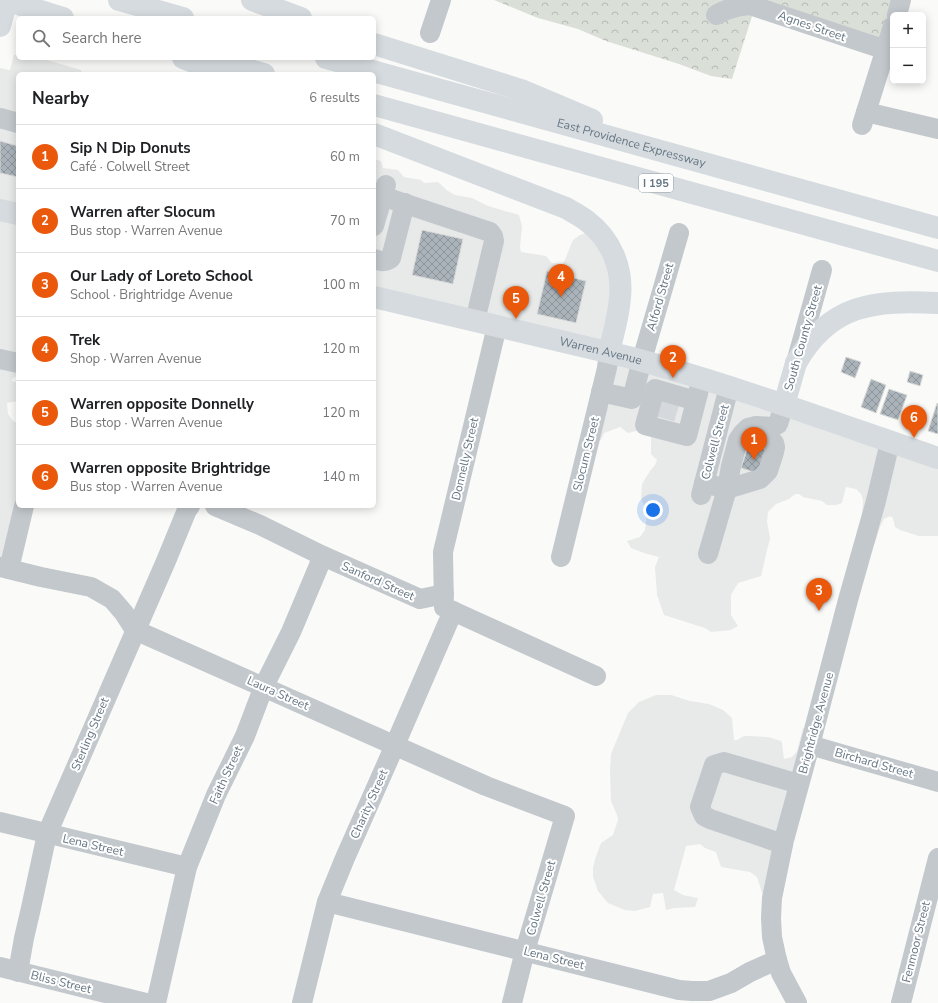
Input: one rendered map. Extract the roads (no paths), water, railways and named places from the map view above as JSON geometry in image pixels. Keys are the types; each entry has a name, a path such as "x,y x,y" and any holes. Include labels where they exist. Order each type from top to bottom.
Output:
{"main road":[{"path":"0,26 6,0 56,16"},
{"path":"119,0 176,16"},
{"path":"252,0 296,16"},
{"path":"376,45 521,90 674,155"},
{"path":"188,60 218,72"},
{"path":"213,60 257,72"},
{"name":"East Providence Expressway","path":"333,60 938,228"},
{"name":"I 195","path":"376,106 938,261"},
{"path":"376,135 566,208 582,217 596,228 609,246 614,256 618,267 620,283 619,309 608,352"},
{"path":"0,210 16,214"},
{"name":"Warren Avenue","path":"376,297 642,360 702,378 938,458"},
{"path":"796,363 805,348 819,332 828,324 848,312 858,308 881,304 907,302 938,303"},
{"name":"South County Street","path":"784,406 796,363"}],"street":[{"path":"430,33 441,0"},
{"path":"897,12 901,0"},
{"name":"Agnes Street","path":"716,15 724,10 750,5 886,50"},
{"path":"890,36 864,118 938,129"},
{"path":"0,118 16,122"},
{"path":"376,219 384,191 404,203 490,232 494,241 475,321"},
{"path":"376,260 383,262 388,261 390,258 404,203"},
{"name":"Alford Street","path":"668,407 642,360 679,233"},
{"name":"South County Street","path":"796,363 822,270"},
{"name":"Donnelly Street","path":"449,602 443,552 497,326"},
{"name":"Slocum Street","path":"561,556 607,368 608,352"},
{"path":"0,359 16,363"},
{"path":"601,392 668,407 702,378"},
{"name":"Colwell Street","path":"728,485 702,490 729,387"},
{"path":"708,554 728,485 730,466 738,440 748,428 756,426 772,427 778,424 784,406"},
{"name":"Brightridge Avenue","path":"798,1003 780,972 777,960 772,937 772,898 783,844 876,501 890,442"},
{"path":"23,508 5,568 91,587 112,600 135,630"},
{"name":"Sterling Street","path":"9,970 24,938 47,834 188,508"},
{"name":"Sanford Street","path":"220,508 260,525 323,556 420,600 449,602"},
{"name":"Faith Street","path":"156,1003 187,867 216,795 245,736 264,686 291,632 323,556"},
{"path":"449,602 596,676"},
{"name":"Charity Street","path":"302,1003 327,902 395,745 449,602"},
{"name":"Laura Street","path":"135,630 264,686 486,786 565,816"},
{"name":"Birchard Street","path":"810,745 938,782"},
{"path":"783,844 710,819 704,816 700,808 714,765 724,762 799,784"},
{"name":"Colwell Street","path":"512,1003 525,951 565,816"},
{"name":"Lena Street","path":"0,822 187,867"},
{"name":"Fenmoor Street","path":"901,1003 938,858"},
{"name":"Lena Street","path":"327,902 679,990 709,991 731,983 750,972 777,960"},
{"name":"Bliss Street","path":"9,970 146,1003"}],"tunnel":[{"path":"660,407 677,412"}],"place":[{"name":"Trek","path":"561,297"},
{"name":"Warren opposite Donnelly","path":"516,319"},
{"name":"Warren after Slocum","path":"673,378"},
{"name":"Warren opposite Brightridge","path":"914,438"},
{"name":"Sip N Dip Donuts","path":"754,460"},
{"name":"Our Lady of Loreto School","path":"819,611"}]}
